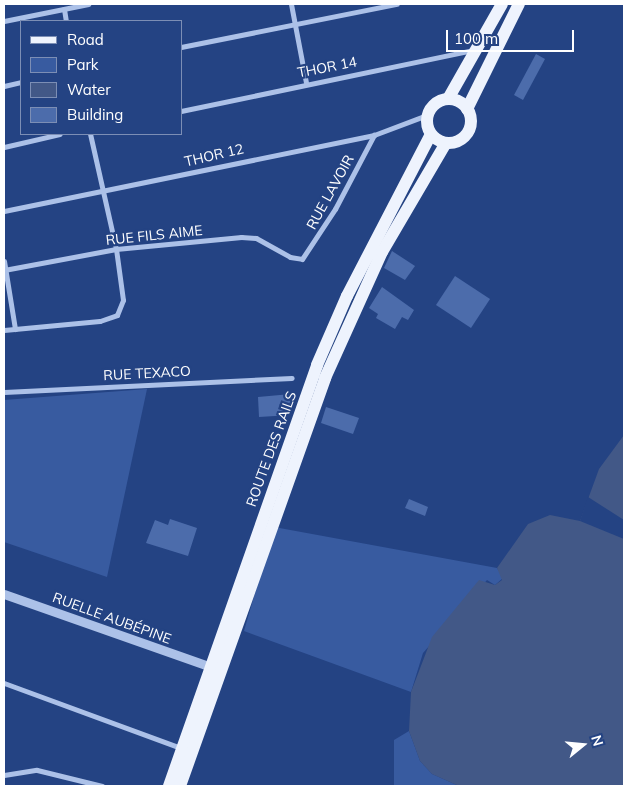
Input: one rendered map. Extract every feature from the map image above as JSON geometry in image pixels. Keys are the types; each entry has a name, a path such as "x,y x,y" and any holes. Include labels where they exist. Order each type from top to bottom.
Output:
{"main road":[{"path":"502,4 448,98 435,103 427,115 431,134 446,143 460,141 469,130 467,109 519,4"},
{"path":"448,98 467,109"},
{"name":"ROUTE DES RAILS","path":"169,786 317,364 346,296 431,134"},
{"name":"ROUTE DES RAILS","path":"180,786 325,378 382,252 446,143"}],"street":[{"path":"4,22 88,4"},
{"path":"291,4 306,83"},
{"path":"182,47 294,22 397,4"},
{"path":"64,9 66,20"},
{"name":"THOR 14","path":"182,111 306,83 477,49"},
{"path":"4,86 20,82"},
{"name":"THOR 12","path":"4,211 102,189 374,135 427,115"},
{"path":"4,147 56,135"},
{"path":"4,330 100,322 117,315 123,300 116,248 90,135"},
{"name":"RUE LAVOIR","path":"302,259 335,209 374,135"},
{"name":"RUE FILS AIME","path":"4,270 116,248 256,238 290,257 302,259"},
{"path":"4,261 15,329"},
{"name":"RUE TEXACO","path":"4,392 292,378"},
{"name":"RUELLE AUBÉPINE","path":"4,594 211,668"},
{"path":"4,683 183,749"},
{"path":"4,775 38,770 102,786"}],"green space":[{"path":"147,389 107,577 4,542 4,400"},
{"path":"274,527 497,568 503,578 495,585 487,580 423,653 411,692 244,631"},
{"path":"409,731 420,761 432,774 459,786 394,786 394,740"}],"water":[{"path":"624,435 624,786 459,786 432,774 420,761 409,731 411,692 432,637 479,580 495,585 502,580 497,568 528,524 550,515 580,521 599,469"}],"pier":[{"path":"588,497 624,520 624,539 580,521"}],"building":[{"path":"536,54 545,59 523,100 514,95"},
{"path":"392,251 415,266 405,280 384,268"},
{"path":"455,276 490,299 471,328 436,305"},
{"path":"382,287 414,310 408,320 402,317 395,329 376,318 378,314 369,308"},
{"path":"291,394 291,415 259,417 258,397"},
{"path":"326,407 359,418 353,434 321,423"},
{"path":"409,499 428,507 425,516 405,508"},
{"path":"170,519 197,528 188,556 146,543 155,520 168,525"}]}
